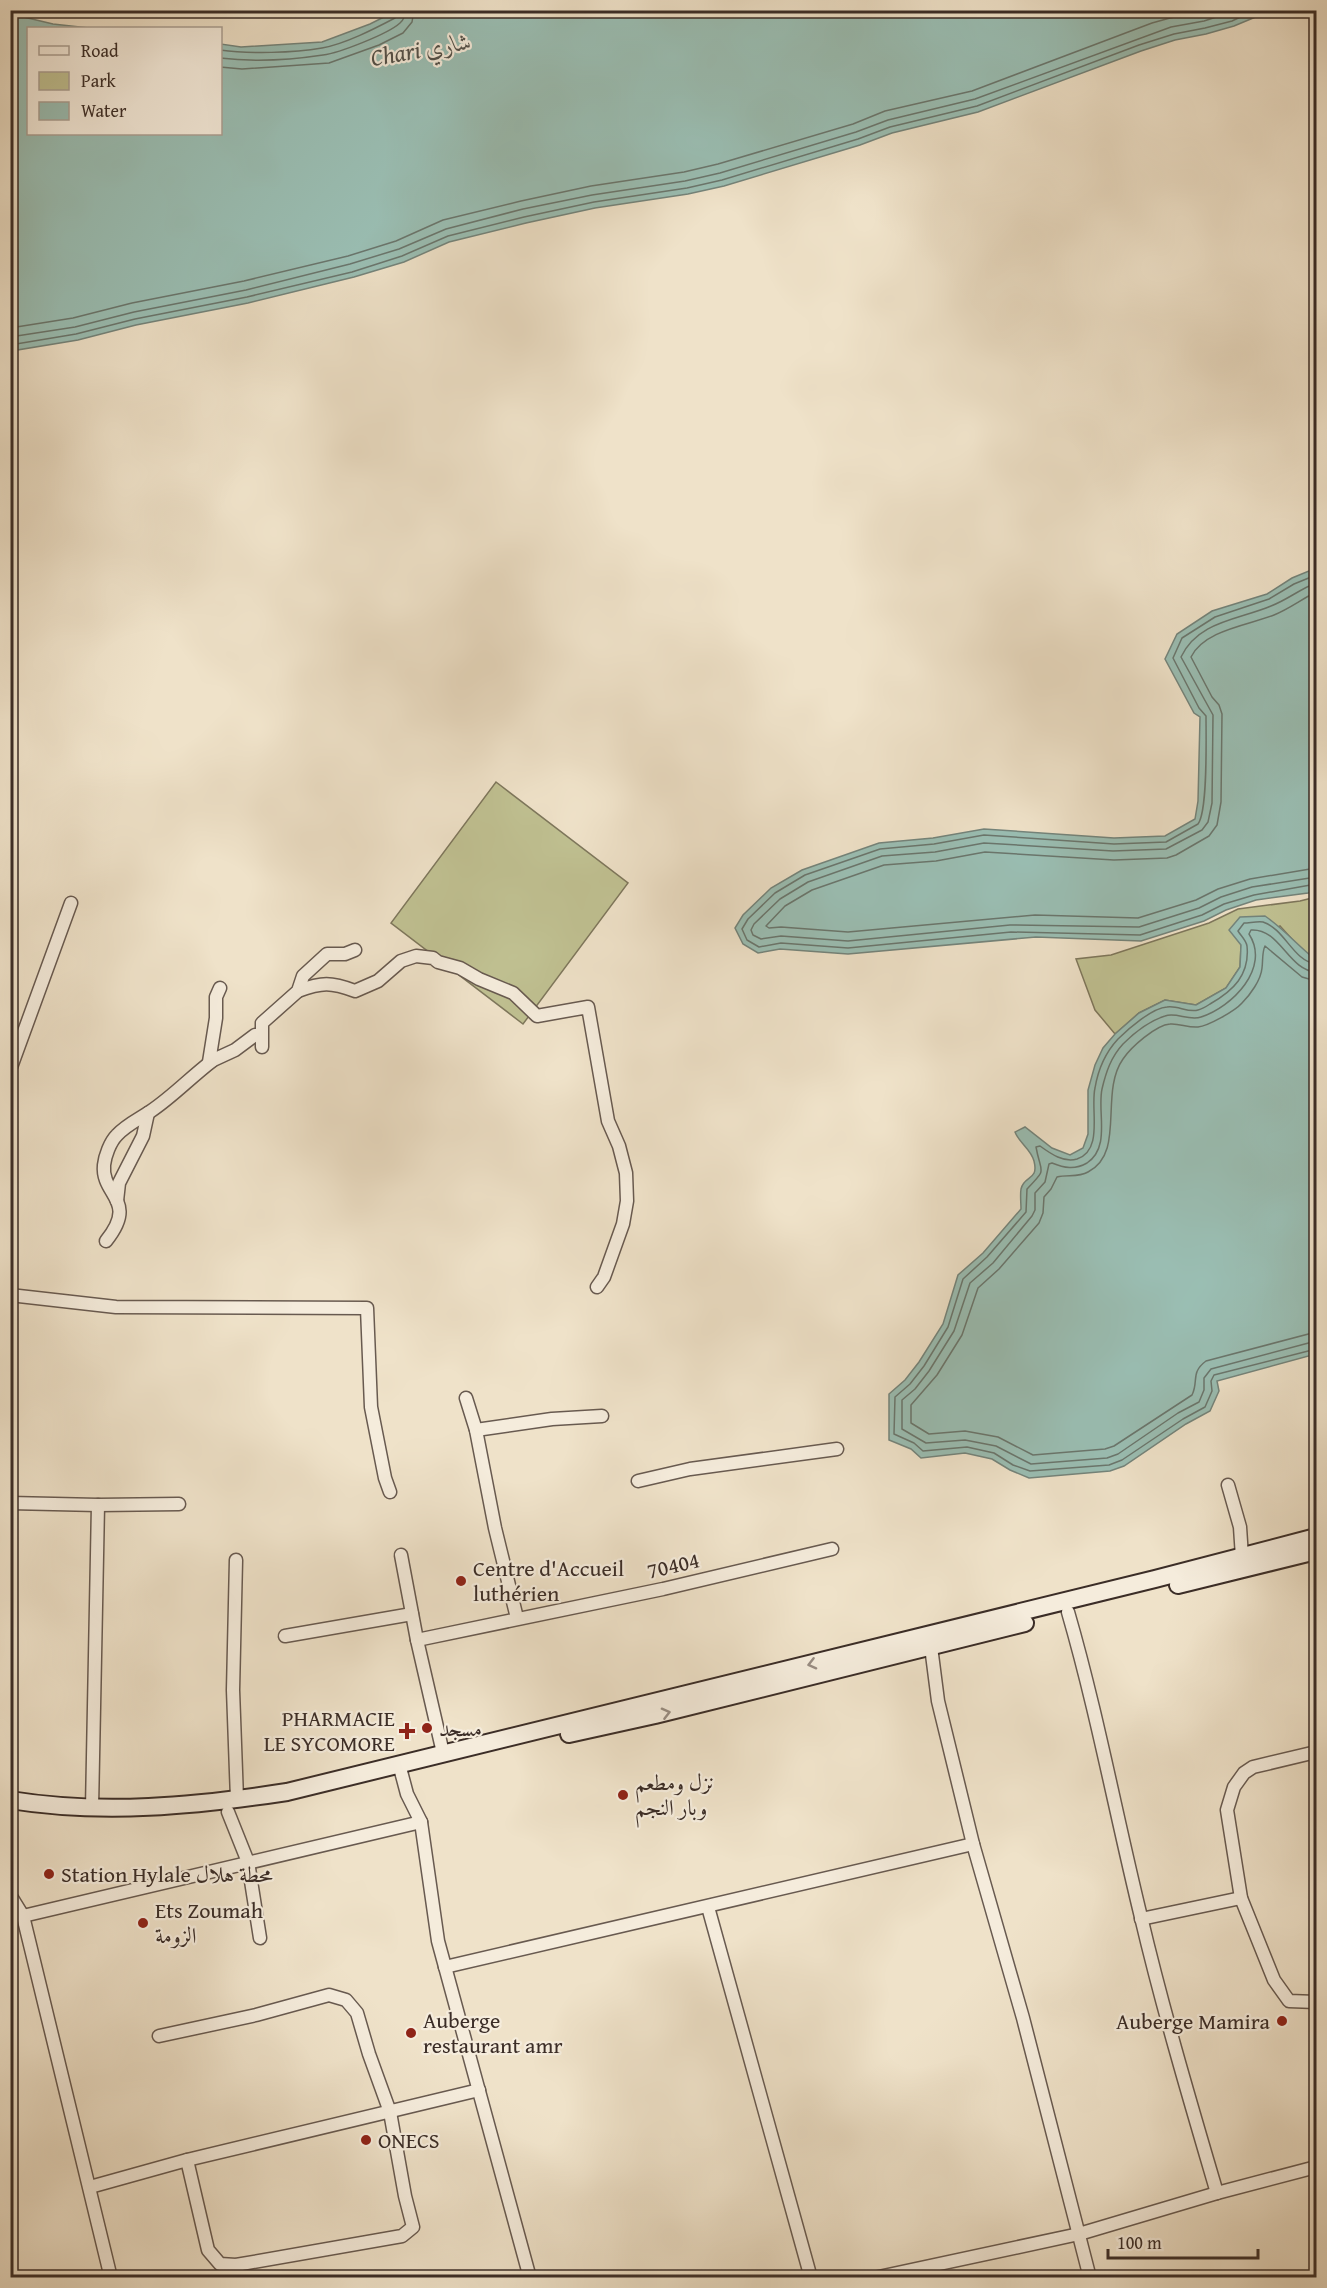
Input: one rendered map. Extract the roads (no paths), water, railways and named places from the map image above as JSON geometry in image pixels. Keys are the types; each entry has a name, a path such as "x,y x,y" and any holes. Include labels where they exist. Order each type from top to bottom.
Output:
{"main road":[{"path":"10,1809 85,1818 169,1817 232,1806 287,1792 656,1715 1317,1537"},
{"path":"401,1769 443,1753 930,1641 1068,1612 1317,1551"},
{"path":"10,1800 92,1808 232,1806"}],"street":[{"path":"10,1070 71,903"},
{"path":"298,992 303,976 327,954 345,954 355,950"},
{"path":"262,1047 262,1023 298,992 312,986 329,983 355,991 378,981 401,961 416,956 433,958 438,962 460,968 479,979 513,993 537,1016 588,1007 608,1121 626,1173 627,1191 623,1224 604,1278 597,1287"},
{"path":"212,1061 209,1062 216,1018 216,997 220,988"},
{"path":"106,1241 118,1224 120,1208 108,1182 104,1166 110,1146 116,1136 212,1061 235,1050 255,1035"},
{"path":"117,1201 119,1184 143,1136 148,1113"},
{"path":"10,1295 116,1307 367,1308 372,1407 385,1478 390,1492"},
{"path":"466,1398 476,1430 495,1528 517,1618"},
{"path":"476,1430 552,1419 602,1416"},
{"path":"638,1481 690,1469 837,1449"},
{"path":"1228,1485 1240,1527 1242,1557"},
{"path":"10,1503 179,1504"},
{"path":"92,1808 98,1505"},
{"name":"70404","path":"417,1640 663,1589 832,1549"},
{"path":"401,1555 417,1640 443,1753"},
{"path":"236,1560 232,1806 248,1862 260,1938"},
{"path":"1068,1612 1081,1657 1168,2028 1217,2193"},
{"path":"285,1636 412,1614"},
{"path":"930,1641 938,1701 973,1844 1023,2018 1090,2277"},
{"path":"1317,1752 1252,1767 1244,1773 1234,1787 1227,1810 1241,1898 1274,1980 1289,2001 1317,2002"},
{"path":"401,1769 406,1794 422,1822 438,1941 530,2277"},
{"path":"23,1916 422,1822"},
{"path":"445,1967 973,1844"},
{"path":"10,1895 23,1916 111,2277"},
{"path":"1141,1919 1241,1898"},
{"path":"708,1907 811,2277"},
{"path":"159,2036 329,1995 346,2000 357,2013 390,2112 405,2196 413,2226 402,2236 236,2265 220,2264 208,2250 187,2160"},
{"path":"90,2187 187,2160 479,2090"},
{"path":"874,2277 1079,2234 1217,2193 1317,2167"}],"water":[{"name":"Chari شاري","path":"396,10 1270,11 1234,26 1141,51 978,112 892,133 860,145 724,186 688,194 595,208 526,223 449,242 404,262 354,277 78,340 11,351 11,14 53,24 80,27 27,27 27,135 222,135 222,44 241,47 322,42 370,24"},
{"path":"1316,568 1316,890 1256,900 1226,910 1204,921 1141,941 1036,937 848,954 780,949 758,953 743,944 735,928 743,915 771,888 802,870 879,843 933,838 984,829 1114,838 1165,836 1195,819 1198,801 1200,717 1194,713 1165,659 1177,634 1212,611 1267,594 1292,578"},
{"path":"1265,916 1316,960 1316,1354 1217,1381 1219,1391 1210,1411 1186,1424 1124,1466 1110,1471 1029,1478 992,1459 965,1453 921,1458 911,1449 889,1440 889,1394 905,1380 919,1362 943,1324 958,1275 983,1253 1021,1209 1021,1189 1033,1175 1035,1167 1028,1149 1015,1132 1025,1127 1052,1148 1070,1155 1083,1148 1088,1134 1088,1090 1095,1065 1103,1048 1139,1013 1165,1000 1196,1005 1226,988 1240,967 1241,945 1229,930 1240,917"}],"place":[{"name":"Centre d'Accueil luthérien","path":"461,1581"},
{"name":"مسجد","path":"427,1728"},
{"name":"PHARMACIE LE SYCOMORE","path":"407,1731"},
{"name":"نزل ومطعم وبار النجم","path":"623,1795"},
{"name":"Station Hylale محطة هلال","path":"49,1874"},
{"name":"Ets Zoumah الزومة","path":"143,1923"},
{"name":"Auberge Mamira","path":"1282,2021"},
{"name":"Auberge restaurant amr","path":"411,2033"},
{"name":"ONECS","path":"366,2140"}]}
